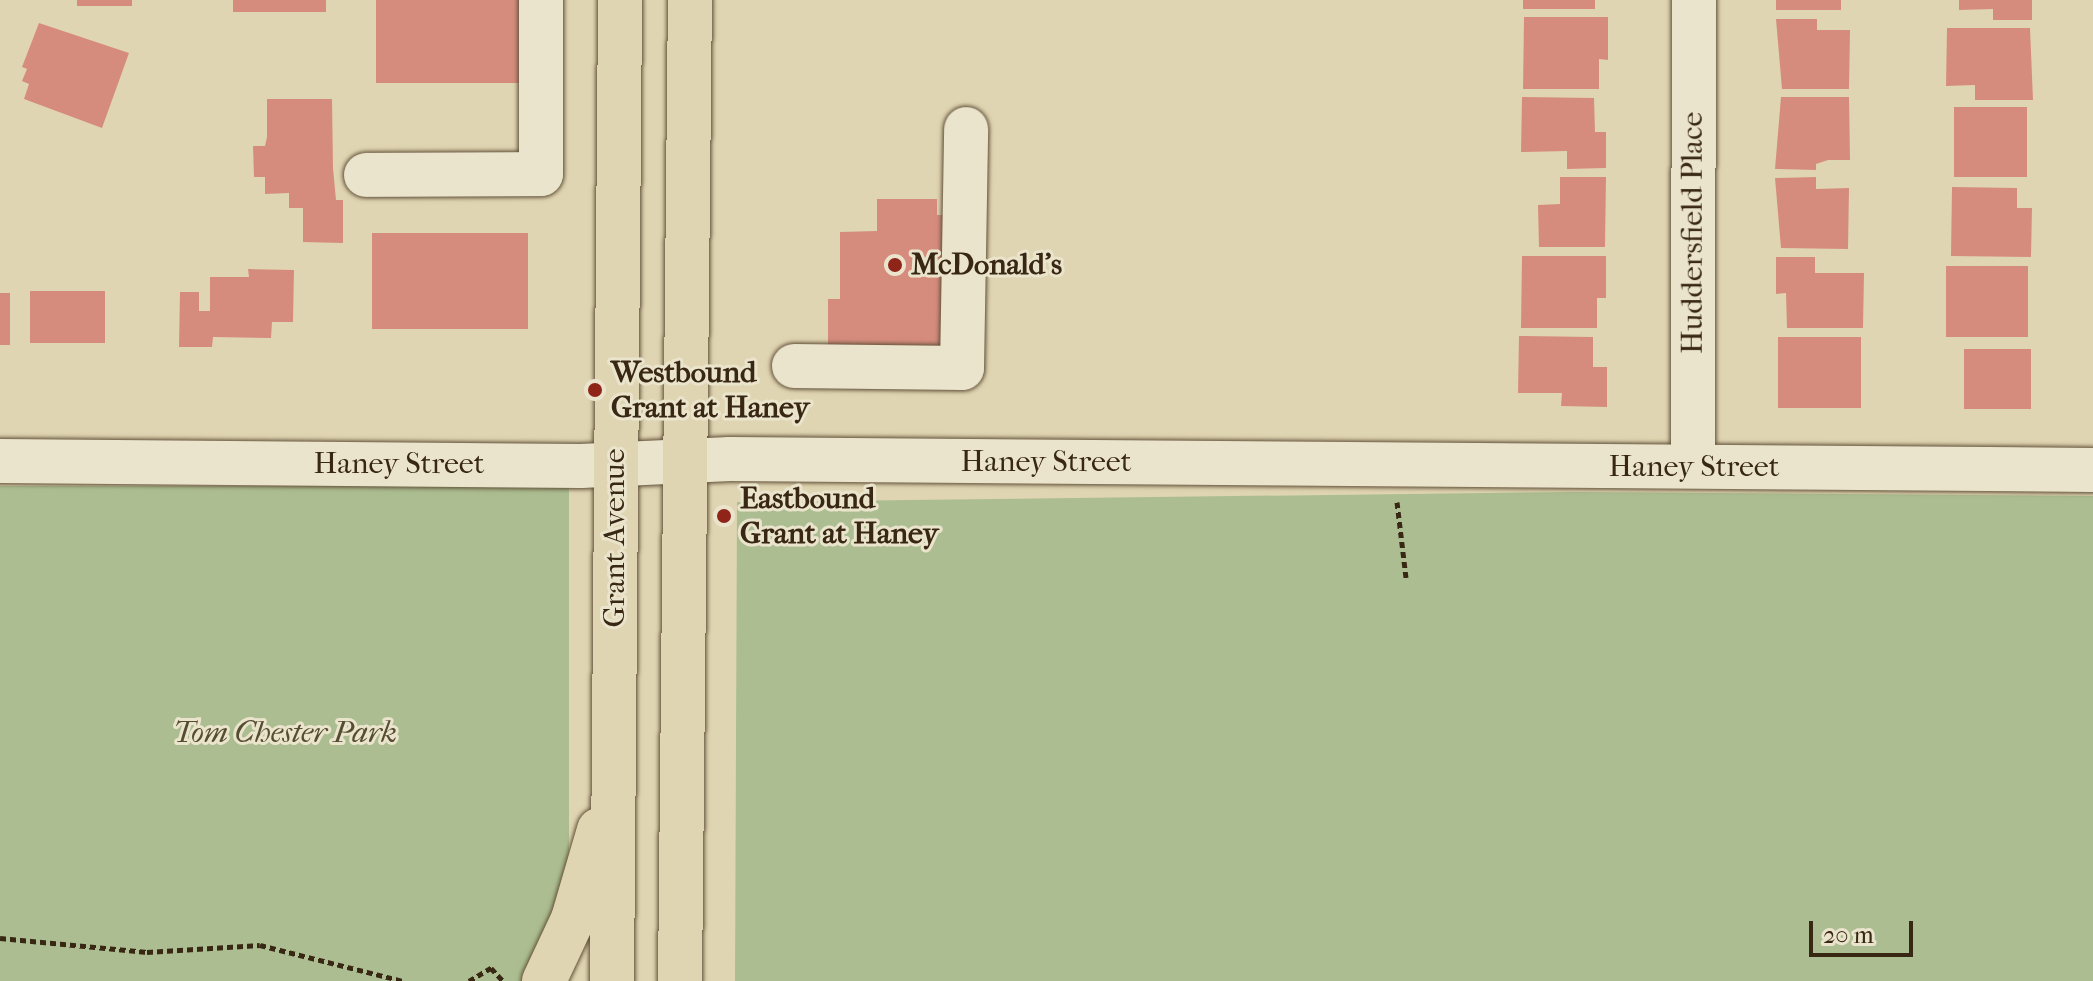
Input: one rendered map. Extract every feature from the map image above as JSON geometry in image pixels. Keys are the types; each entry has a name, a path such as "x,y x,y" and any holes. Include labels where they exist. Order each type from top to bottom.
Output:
{"main road":[{"name":"Grant Avenue","path":"612,981 620,0"},
{"path":"680,981 690,0"},
{"path":"544,981 573,919 614,778"}],"street":[{"path":"366,175 541,174 541,0"},
{"name":"Huddersfield Place","path":"1693,466 1694,0"},
{"path":"794,366 962,368 966,129"},
{"name":"Haney Street","path":"0,461 615,464 684,459 2093,470"}],"path":[{"path":"0,938 147,952 260,945 403,981"},
{"path":"469,981 491,968 503,981"}],"green space":[{"name":"Tom Chester Park","path":"0,486 569,486 569,981 0,981"},
{"path":"1574,492 2093,496 2093,981 735,981 737,502"}],"building":[{"path":"77,0 132,0 132,6 77,6"},
{"path":"233,0 326,0 326,12 233,12"},
{"path":"376,0 525,0 525,83 376,83"},
{"path":"1523,0 1595,0 1595,9 1523,9"},
{"path":"1776,0 1841,0 1841,10 1776,10"},
{"path":"1959,0 2032,0 2032,20 1993,20 1993,9 1959,10"},
{"path":"1524,17 1608,17 1608,60 1599,59 1599,89 1523,89"},
{"path":"1776,19 1817,19 1817,30 1850,30 1849,89 1782,89"},
{"path":"39,23 129,53 102,128 24,99 29,84 22,81 27,69 22,67"},
{"path":"1947,28 2030,28 2033,100 1975,100 1975,85 1946,86"},
{"path":"1522,97 1594,98 1595,132 1606,132 1606,168 1567,169 1567,151 1521,152"},
{"path":"1781,97 1849,97 1850,160 1828,160 1816,164 1816,170 1775,169"},
{"path":"267,99 332,99 333,168 336,200 343,200 343,243 303,242 303,208 289,208 289,193 265,194 265,177 254,177 253,146 265,146 267,137"},
{"path":"1954,107 2027,107 2027,177 1954,177"},
{"path":"1560,177 1606,177 1605,247 1539,247 1538,205 1560,204"},
{"path":"1816,177 1816,189 1849,188 1848,249 1781,248 1775,178"},
{"path":"1952,187 2017,188 2017,208 2032,208 2031,257 1951,256"},
{"name":"McDonald's","path":"877,199 937,199 937,215 949,215 949,346 828,345 828,299 840,299 840,232 877,231"},
{"path":"372,233 528,233 528,329 372,329"},
{"path":"1522,256 1606,256 1606,298 1597,298 1597,328 1521,328"},
{"path":"1776,257 1815,257 1815,273 1864,273 1863,328 1787,328 1786,293 1776,294"},
{"path":"1946,266 2028,266 2028,337 1946,337"},
{"path":"248,269 294,270 293,322 272,322 271,338 213,337 212,347 179,347 180,292 199,292 199,311 210,311 210,277 249,277"},
{"path":"30,291 105,291 105,343 30,343"},
{"path":"0,293 10,293 10,345 0,345"},
{"path":"1519,336 1593,337 1593,367 1607,367 1607,407 1561,406 1562,393 1518,393"},
{"path":"1778,337 1861,337 1861,408 1778,408"},
{"path":"1964,349 2031,349 2031,409 1964,409"}],"place":[{"name":"McDonald's","path":"895,265"},
{"name":"Westbound Grant at Haney","path":"595,390"},
{"name":"Eastbound Grant at Haney","path":"724,516"}]}
